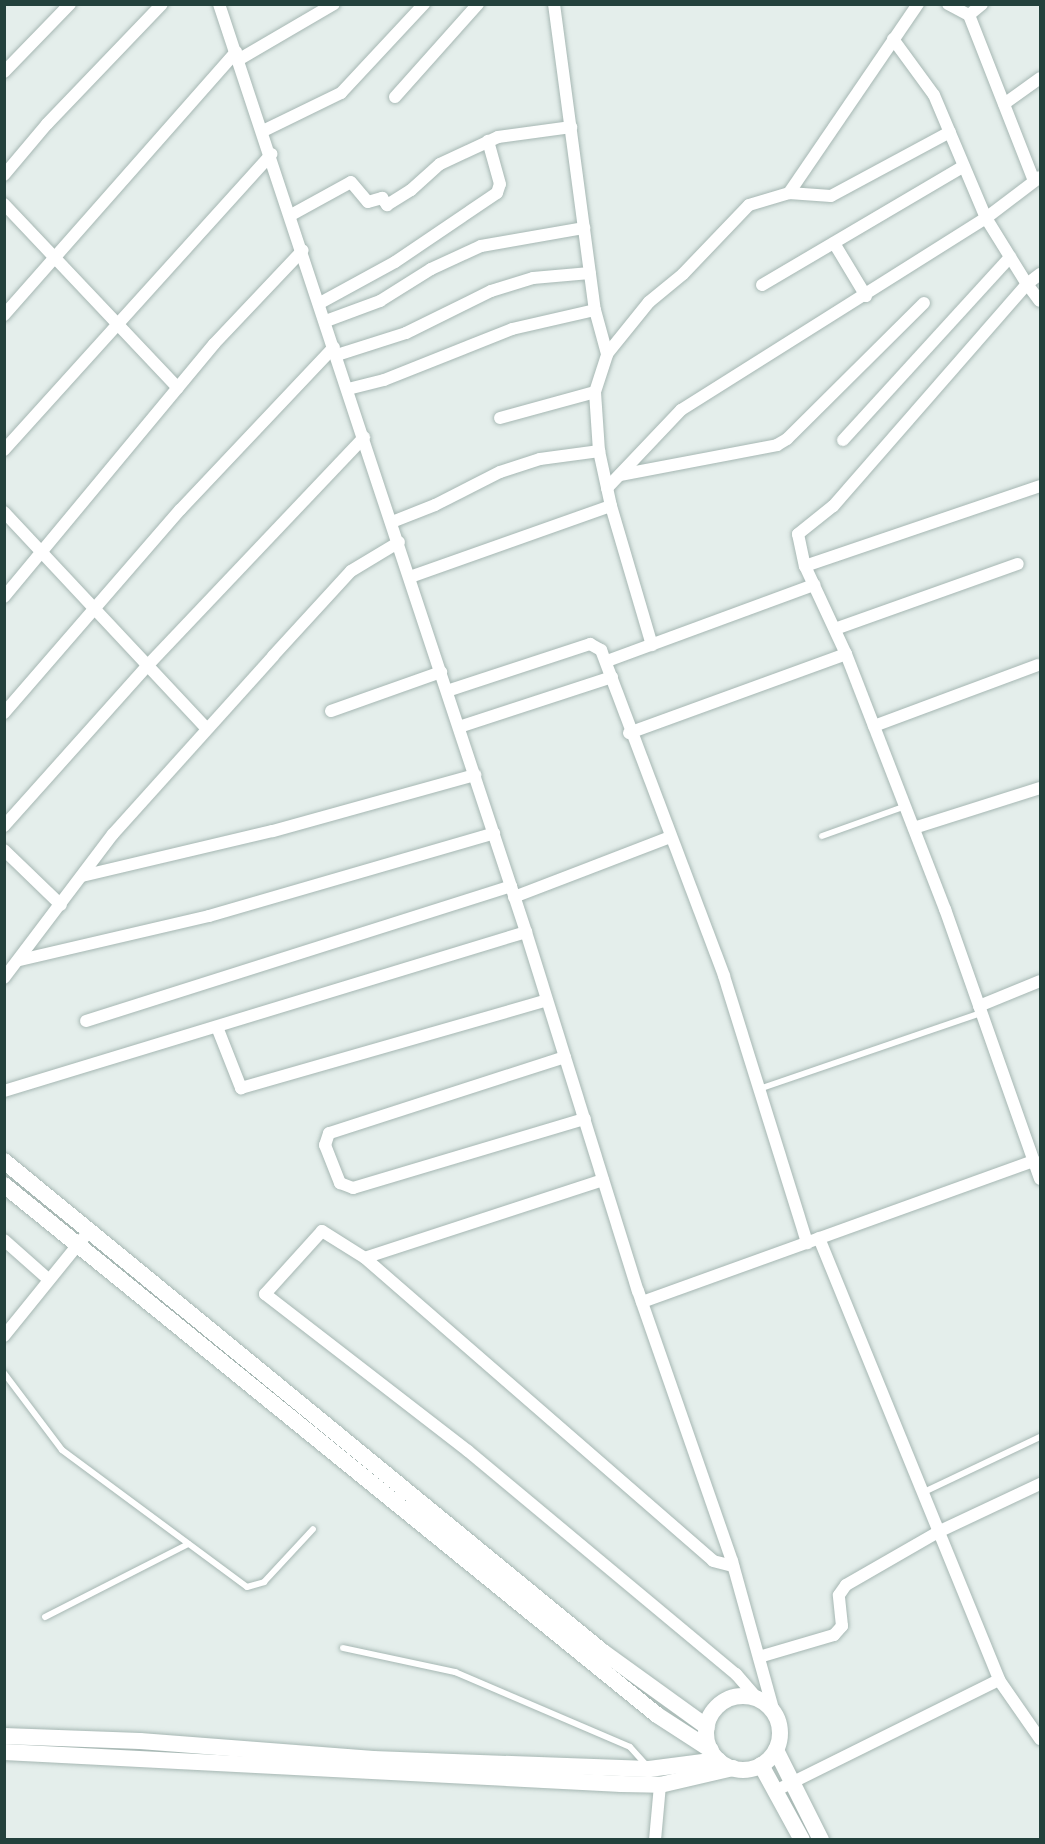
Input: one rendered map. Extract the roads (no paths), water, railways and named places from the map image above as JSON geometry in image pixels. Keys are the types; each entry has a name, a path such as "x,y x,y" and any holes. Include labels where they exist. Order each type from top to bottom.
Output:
{"street":[{"path":"5,70 70,4"},
{"path":"4,175 47,124 162,4"},
{"path":"219,4 303,250 513,891 642,1302 733,1566 780,1732 776,1750 761,1765"},
{"path":"4,315 237,56 334,4"},
{"path":"263,131 341,93 424,4"},
{"path":"395,97 478,4"},
{"path":"554,4 595,310 607,354"},
{"path":"789,193 918,4"},
{"path":"607,488 681,410 866,296 986,218 1037,179 969,15 948,4"},
{"path":"969,15 982,4"},
{"path":"893,39 934,94 986,218 1027,284 1041,301"},
{"path":"1004,104 1041,78"},
{"path":"291,215 351,182 368,202 382,198 387,205 411,190 440,164 488,141 571,128"},
{"path":"652,645 611,506 599,451 595,392 607,354 649,302 683,274 749,205 789,193 831,196 950,132"},
{"path":"320,303 396,262 497,193 500,184 488,141"},
{"path":"4,450 271,154"},
{"path":"762,285 964,166"},
{"path":"4,204 178,388"},
{"path":"326,321 380,301 431,269 481,246 584,228"},
{"path":"834,243 866,296"},
{"path":"4,597 43,553 178,388 303,250"},
{"path":"843,440 1010,257"},
{"path":"4,713 94,608 336,351 406,333 492,291 534,278 590,273"},
{"path":"642,1302 819,1238 1038,1171 906,806 846,654 805,566 798,534 833,506 1027,284 1041,274"},
{"path":"619,475 777,445 787,440 924,303"},
{"path":"348,389 384,380 512,329 595,310"},
{"path":"501,418 595,392"},
{"path":"4,826 148,665 364,438"},
{"path":"392,522 435,505 500,472 540,459 599,451"},
{"path":"805,566 1041,486"},
{"path":"410,577 611,506"},
{"path":"4,512 207,729"},
{"path":"4,978 20,960 113,834 207,729 351,571 399,542"},
{"path":"835,629 1018,564"},
{"path":"607,662 814,585"},
{"path":"447,691 590,644 601,650 607,662 629,733 724,976 807,1243"},
{"path":"629,733 846,654"},
{"path":"874,726 1038,665"},
{"path":"331,711 441,672"},
{"path":"459,727 612,677"},
{"path":"82,876 273,831 475,776"},
{"path":"914,828 1041,788"},
{"path":"20,960 209,916 494,833"},
{"path":"86,1020 513,891 670,837"},
{"path":"4,850 61,904"},
{"path":"4,1091 526,932"},
{"path":"981,1009 1041,981"},
{"path":"217,1027 241,1088 547,1000"},
{"path":"565,1057 330,1133 325,1145 340,1183 353,1188 585,1119"},
{"path":"4,1161 603,1652 707,1726 721,1759"},
{"path":"365,1257 603,1180"},
{"path":"4,1185 657,1715 721,1759"},
{"path":"4,1336 89,1231"},
{"path":"733,1566 713,1561 365,1257 322,1231 265,1294 477,1458 736,1674 758,1699 774,1712"},
{"path":"819,1238 999,1680 1041,1739"},
{"path":"4,1240 49,1280"},
{"path":"759,1657 834,1635 842,1626 839,1595 846,1585 938,1532 1041,1484"},
{"path":"775,1791 999,1680"},
{"path":"707,1726 711,1715 728,1699 740,1696 758,1699"},
{"path":"4,1736 174,1751 660,1785 721,1759"},
{"path":"776,1750 790,1783 821,1839"},
{"path":"4,1752 174,1751 649,1769 721,1759 761,1765"},
{"path":"761,1765 802,1839"},
{"path":"655,1839 660,1785"}],"lane":[{"path":"822,836 906,806"},
{"path":"759,1089 981,1009"},
{"path":"4,1373 55,1443 188,1544 252,1588 264,1582 313,1529"},
{"path":"922,1493 1041,1437"},
{"path":"45,1617 188,1544"},
{"path":"343,1648 455,1672 630,1747 649,1769"}]}
